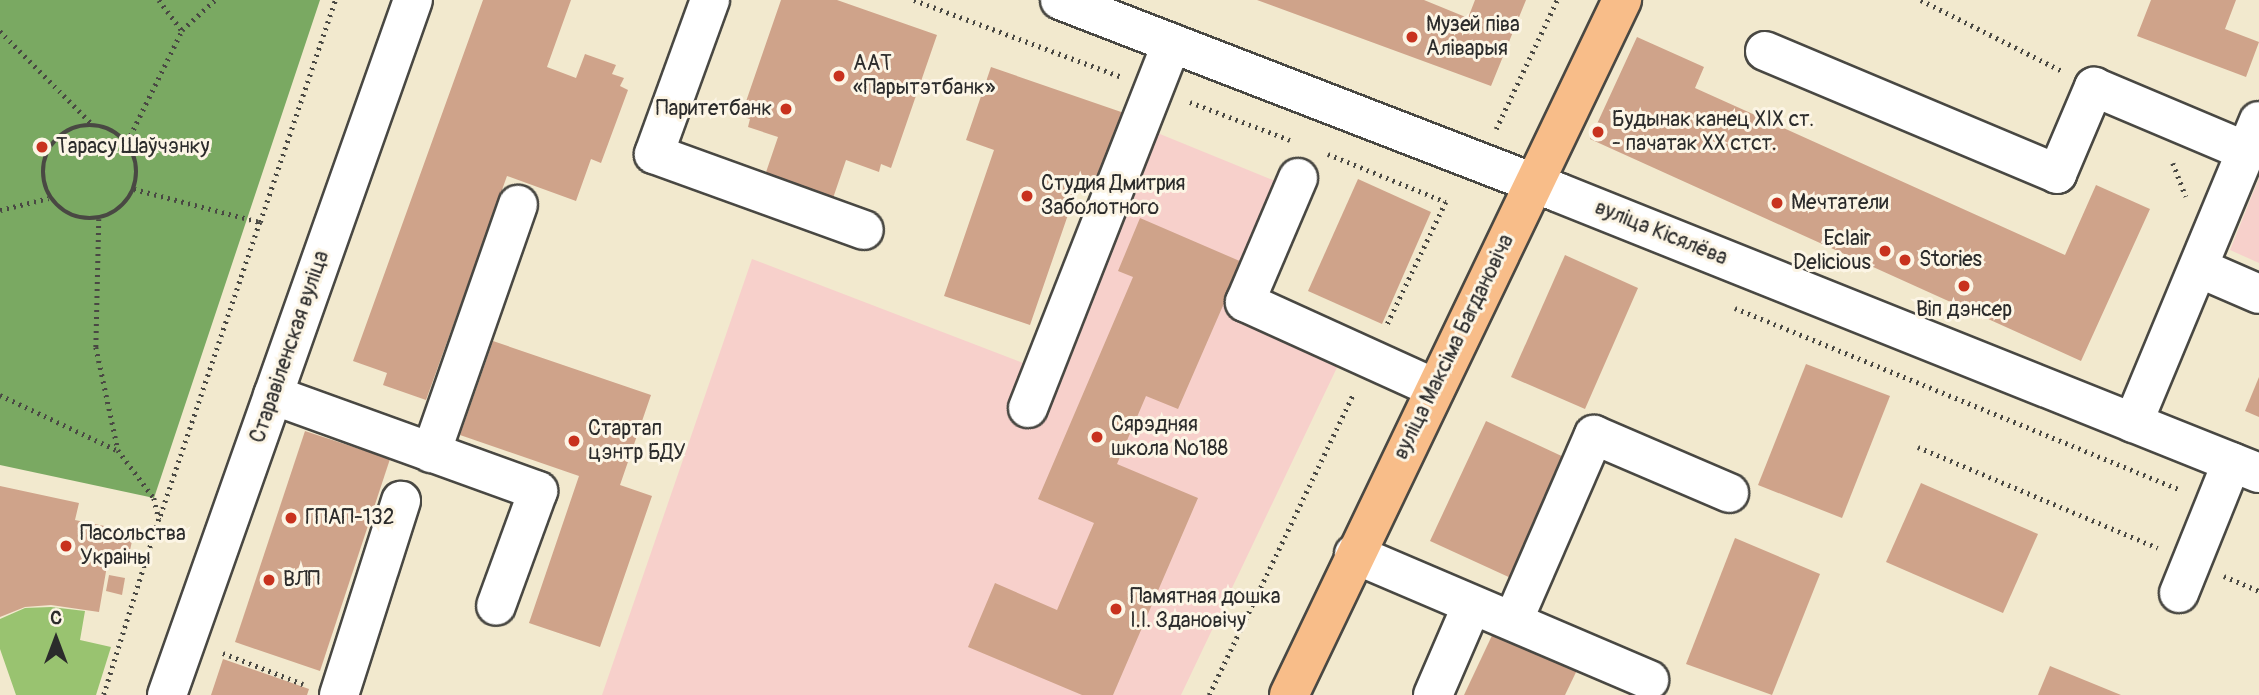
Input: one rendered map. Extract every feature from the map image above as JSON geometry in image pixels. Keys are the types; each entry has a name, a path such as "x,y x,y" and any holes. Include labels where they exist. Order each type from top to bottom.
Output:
{"main road":[{"name":"вуліца Максіма Багдановіча","path":"1289,695 1354,554 1622,0"}],"street":[{"name":"Старавіленская вуліца","path":"167,695 413,0"},
{"path":"710,0 654,154 863,230"},
{"name":"вуліца Кісялёва","path":"1060,0 1532,184 2245,468"},
{"path":"1028,408 1172,43"},
{"path":"1765,51 2057,174 2094,87 2155,113 2253,137 2133,422"},
{"path":"1298,178 1245,302 1435,388"},
{"path":"431,453 518,205"},
{"path":"2202,260 2259,294"},
{"path":"273,395 538,491 496,606"},
{"path":"1513,621 1594,435 1729,493"},
{"path":"2185,578 2215,505 2245,468"},
{"path":"323,690 401,501"},
{"path":"1354,554 1649,680"},
{"path":"1433,695 1472,605"}],"path":[{"path":"159,0 183,30"},
{"path":"127,142 183,30 215,0"},
{"path":"104,695 159,519 335,0"},
{"path":"1495,131 1557,0"},
{"path":"1921,0 2094,87"},
{"path":"0,31 93,125"},
{"path":"2155,113 2202,260"},
{"path":"93,125 115,132 127,142 136,165 134,189 120,208 99,219 82,219 60,210 49,198 43,182 44,159 52,144 76,127 93,125"},
{"path":"134,189 260,222"},
{"path":"0,210 49,198"},
{"path":"1209,695 1446,202"},
{"path":"99,219 96,347 118,450 153,498 159,519"},
{"path":"1732,307 2215,505"},
{"path":"0,395 118,450"},
{"path":"1917,447 2185,578 2259,591"},
{"path":"216,650 323,690"}],"shaded area":[{"path":"1133,123 1290,187 1234,307 1342,357 1181,695 602,695 752,259 1036,368"},
{"path":"2259,178 2259,263 2230,250"}],"green space":[{"path":"0,0 320,0 154,498 0,465"},
{"path":"51,607 85,611 80,640 111,647 96,695 16,695 0,649 0,619 25,608"}],"building":[{"path":"483,0 571,0 547,67 576,78 585,54 616,65 612,74 624,78 620,86 628,90 601,163 591,159 576,201 507,176 426,400 383,385 387,373 353,361"},
{"name":"ААТ «Парытэтбанк»","path":"781,0 837,0 937,35 891,168 881,164 879,172 846,160 831,204 763,181 778,137 748,127 750,119 741,116"},
{"path":"1257,0 1424,0 1468,18 1475,0 1526,0 1491,86"},
{"path":"2151,0 2236,0 2225,29 2259,42 2246,77 2137,36"},
{"path":"1637,37 1704,67 1695,88 2065,255 2096,185 2150,209 2081,361 1590,139"},
{"path":"991,67 1127,114 1102,187 1080,180 1030,325 944,296 994,150 966,140"},
{"path":"1358,179 1431,212 1382,324 1308,291"},
{"name":"Сярэдняя школа №188","path":"1140,218 1242,262 1178,409 1146,396 1117,464 1198,498 1113,695 1082,695 968,647 995,583 1057,610 1094,523 1038,499 1133,277 1118,271"},
{"path":"1565,255 1638,288 1585,409 1511,377"},
{"path":"493,341 651,395 620,485 652,496 600,647 529,623 579,476 460,435"},
{"path":"1806,364 1890,396 1842,518 1758,485"},
{"path":"2259,377 2259,417 2245,411"},
{"path":"1486,421 1568,459 1513,579 1430,541"},
{"path":"305,431 390,459 320,671 235,642"},
{"path":"1921,483 2038,534 2003,613 1886,562"},
{"name":"Пасольства Украіны","path":"0,486 79,503 75,520 134,532 127,564 108,560 99,612 51,605 25,607 0,617"},
{"path":"1735,538 1820,574 1772,695 1686,664"},
{"path":"109,575 125,578 122,595 106,591"},
{"path":"1496,627 1579,666 1565,695 1464,695"},
{"path":"223,659 309,689 307,695 211,695"},
{"path":"2050,666 2121,695 2038,695"}],"place":[{"name":"Музей піва Аліварыя","path":"1412,37"},
{"name":"ААТ «Парытэтбанк»","path":"839,76"},
{"name":"Паритетбанк","path":"786,109"},
{"name":"Будынак канец XIX ст. - пачатак XX стст.","path":"1598,132"},
{"name":"Тарасу Шаўчэнку","path":"42,147"},
{"name":"Студия Дмитрия Заболотного","path":"1027,196"},
{"name":"Мечтатели","path":"1777,203"},
{"name":"Eclair Delicious","path":"1885,251"},
{"name":"Stories","path":"1905,260"},
{"name":"Віп дэнсер","path":"1964,286"},
{"name":"Сярэдняя школа №188","path":"1097,437"},
{"name":"Стартап цэнтр БДУ","path":"574,441"},
{"name":"ГПАП-132","path":"291,518"},
{"name":"Пасольства Украіны","path":"66,546"},
{"name":"ВЛП","path":"269,580"},
{"name":"Памятная дошка І.І. Здановічу","path":"1116,609"}]}
